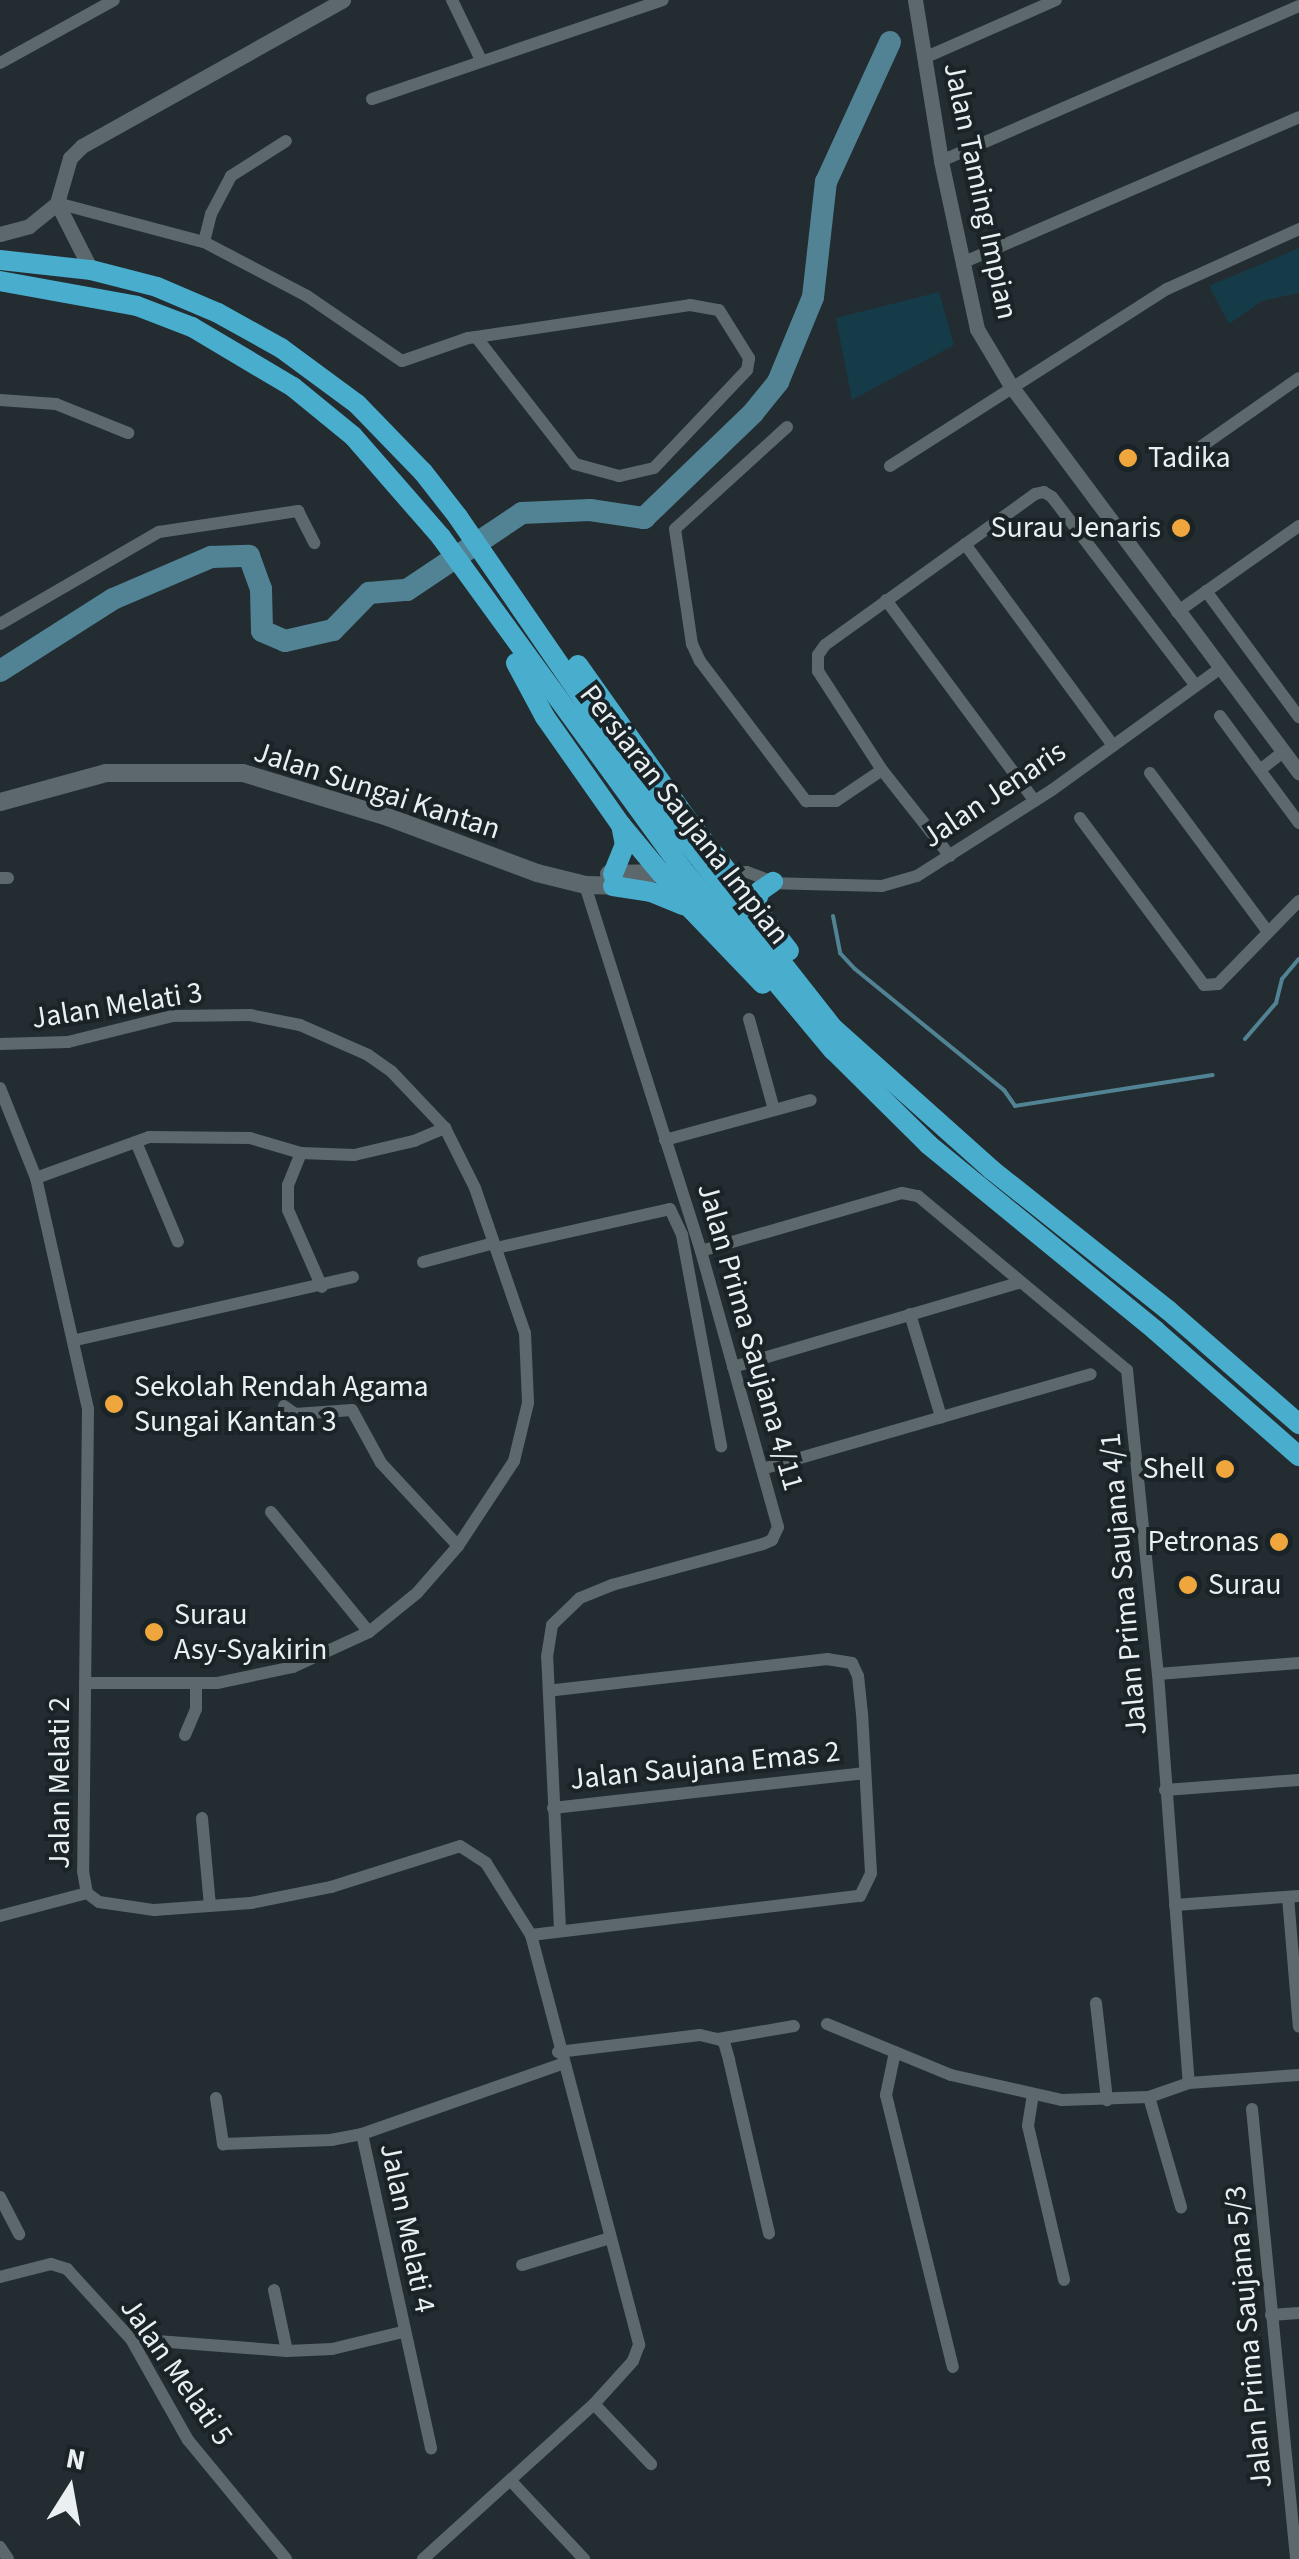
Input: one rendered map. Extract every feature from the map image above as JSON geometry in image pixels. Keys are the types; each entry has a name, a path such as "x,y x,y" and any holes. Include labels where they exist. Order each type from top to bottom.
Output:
{"highway":[{"path":"0,260 91,270 157,287 282,348 357,404 423,472 495,557 734,879 748,922"},
{"name":"Persiaran Saujana Impian","path":"0,281 137,306 245,354 294,387 352,436 441,537 482,599 638,795 832,1027 1299,1424"},
{"name":"Persiaran Saujana Impian","path":"495,557 638,795"},
{"path":"482,599 545,717 621,825 690,908 810,1032 833,1050"},
{"path":"621,825 626,845 613,880 690,908"},
{"path":"748,922 760,892 772,882"},
{"name":"Persiaran Saujana Impian","path":"748,922 833,1050 929,1145 1186,1356 1299,1456"}],"main road":[{"name":"Jalan Sungai Kantan","path":"0,802 106,773 243,773 388,817 559,878 585,885 613,880"},
{"name":"Jalan Sungai Kantan","path":"559,878 734,879"}],"street":[{"path":"82,0 90,14"},
{"path":"0,63 114,0"},
{"path":"91,270 57,203 62,175 82,146 342,0"},
{"path":"452,0 480,58"},
{"path":"372,98 480,58 663,0"},
{"name":"Jalan Taming Impian","path":"915,0 941,161 977,329 1010,386 1218,670 1299,772"},
{"path":"924,58 1056,0"},
{"path":"941,161 1299,6"},
{"path":"962,263 1299,118"},
{"path":"204,242 211,214 231,176 247,162 286,142"},
{"path":"0,234 28,226 57,203"},
{"path":"57,203 204,242 307,296 397,360 476,337 690,305 719,310 750,358 747,370 654,468 618,476 575,464 476,337"},
{"path":"890,466 1167,289 1299,229"},
{"path":"1189,455 1299,378"},
{"path":"0,400 56,404 128,433"},
{"path":"787,427 675,530 692,644 700,662 806,800 836,802 882,770"},
{"path":"950,856 882,770 818,670 818,655 965,544 1044,492 1196,686"},
{"path":"0,624 159,532 298,511 314,543"},
{"path":"1177,612 1299,526"},
{"path":"965,544 1112,744"},
{"path":"1206,591 1299,717"},
{"path":"886,600 1034,801"},
{"name":"Jalan Jenaris","path":"734,879 882,886 917,876 1034,801 1218,670"},
{"path":"1220,716 1299,823"},
{"path":"1260,770 1283,752"},
{"path":"1150,773 1268,932"},
{"path":"1080,818 1204,985 1218,984 1299,901"},
{"name":"Jalan Prima Saujana 4/11","path":"560,1929 547,1656 552,1626 580,1598 772,1540 778,1528 701,1251 585,885"},
{"name":"Jalan Melati 3","path":"0,1044 48,1045 172,1016 250,1015 300,1025 368,1055 391,1071 445,1128 475,1188 525,1332 528,1403 514,1461 458,1546 417,1593 369,1632 293,1667 196,1684 84,1683"},
{"path":"749,1020 774,1110"},
{"name":"Jalan Melati 2","path":"0,1088 36,1178 76,1340 89,1442 83,1871 87,1894 98,1902 154,1910 210,1906 331,1888 460,1846 486,1862 530,1935 639,2345 633,2361 594,2404"},
{"path":"665,1140 811,1100"},
{"path":"36,1178 149,1137 250,1138 301,1153 354,1155 414,1142 445,1128"},
{"path":"136,1142 178,1242"},
{"path":"301,1153 288,1186 288,1210 322,1287"},
{"name":"Jalan Prima Saujana 4/1","path":"701,1251 902,1194 918,1196 1127,1370 1158,1674 1189,2083"},
{"path":"423,1262 670,1209 682,1235 720,1446"},
{"path":"76,1340 354,1277"},
{"path":"733,1367 1021,1282"},
{"path":"910,1314 941,1417"},
{"path":"762,1469 1091,1374"},
{"path":"284,1406 295,1414 352,1410 381,1463 458,1546"},
{"path":"271,1512 369,1632"},
{"path":"530,1935 860,1896 871,1873 858,1676 852,1663 828,1659 550,1691"},
{"path":"1158,1674 1299,1664"},
{"path":"186,1736 196,1709 196,1684"},
{"name":"Jalan Saujana Emas 2","path":"553,1808 863,1774"},
{"path":"1166,1790 1299,1780"},
{"path":"202,1818 210,1906"},
{"path":"0,1916 87,1894"},
{"path":"1175,1905 1294,1896 1299,2027"},
{"path":"1096,2003 1107,2100"},
{"path":"826,2024 951,2075 1062,2100 1149,2096 1189,2083 1299,2075"},
{"path":"216,2098 224,2144 331,2140 362,2134 560,2058 700,2035 718,2038 794,2026"},
{"path":"718,2038 724,2042 734,2075 769,2232"},
{"path":"894,2052 886,2095 954,2367"},
{"path":"1033,2094 1030,2140 1064,2280"},
{"path":"1149,2096 1181,2207"},
{"name":"Jalan Prima Saujana 5/3","path":"1252,2110 1296,2559"},
{"name":"Jalan Melati 4","path":"362,2134 431,2449"},
{"path":"0,2197 19,2234"},
{"path":"522,2265 610,2238"},
{"name":"Jalan Melati 5","path":"0,2277 60,2266 131,2339 188,2440 286,2559"},
{"path":"274,2290 287,2351"},
{"path":"1271,2315 1299,2313"},
{"name":"Jalan Melati 4","path":"131,2339 287,2351 332,2349 404,2332"},
{"path":"424,2558 594,2404 652,2464"},
{"path":"511,2481 584,2559"},
{"path":"0,2548 8,2559"}],"shaded area":[{"path":"1299,248 1299,293 1262,301 1229,324 1209,286"},
{"path":"939,292 954,345 852,400 836,318"}],"waterway":[{"path":"0,671 113,599 211,557 249,556 261,589 262,631 285,641 333,630 369,593 407,590 522,513 590,510 644,518 753,413 778,382 813,297 826,182 890,42"},
{"path":"833,916 840,953 855,969 1004,1090 1015,1106 1213,1075"},
{"path":"1245,1039 1276,1003 1282,979 1299,959"}],"place":[{"name":"Tadika","path":"1128,458"},
{"name":"Surau Jenaris","path":"1181,528"},
{"name":"Sekolah Rendah Agama Sungai Kantan 3","path":"114,1404"},
{"name":"Shell","path":"1225,1469"},
{"name":"Petronas","path":"1279,1542"},
{"name":"Surau","path":"1188,1585"},
{"name":"Surau Asy-Syakirin","path":"154,1632"}]}
